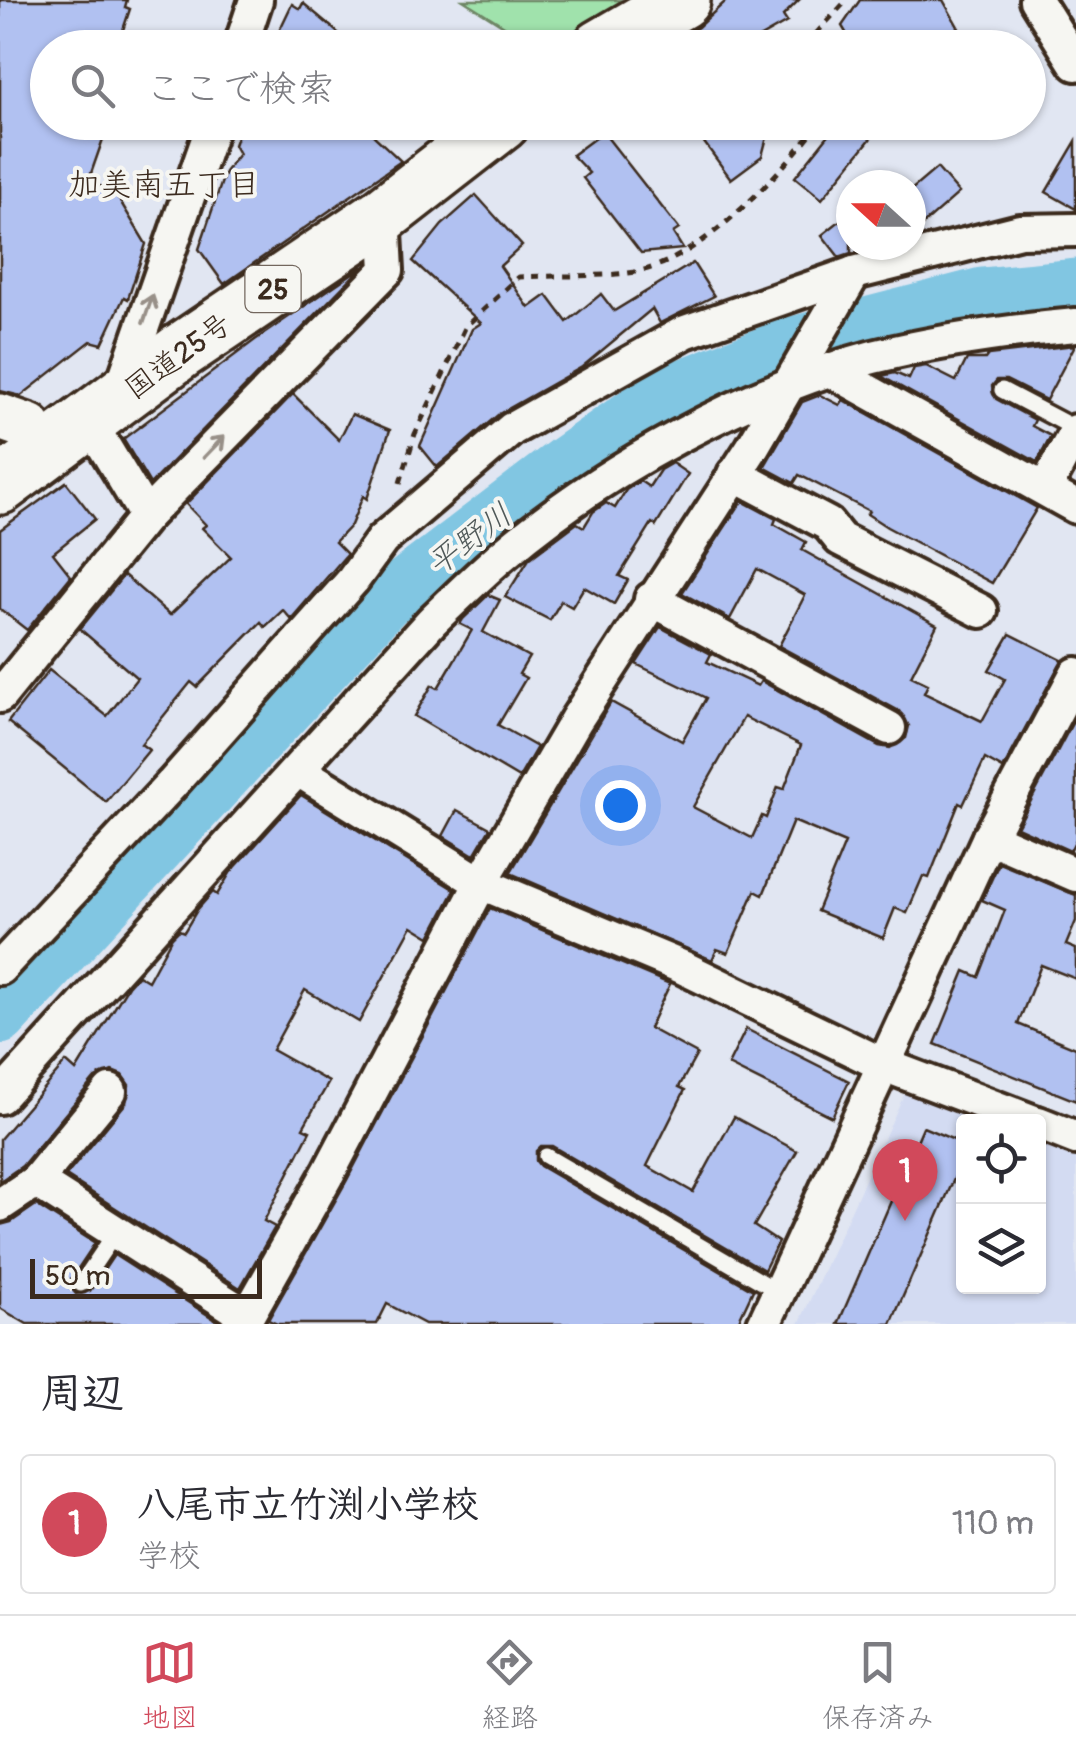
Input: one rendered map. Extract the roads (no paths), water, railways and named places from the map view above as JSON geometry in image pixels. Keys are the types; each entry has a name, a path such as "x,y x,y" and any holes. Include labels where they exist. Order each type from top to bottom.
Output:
{"highway":[{"path":"631,30 682,0"},
{"name":"国道25号","path":"0,486 181,350 384,214 479,140"}],"street":[{"path":"246,30 256,0"},
{"path":"1036,0 1076,64"},
{"path":"146,516 103,412 207,140"},
{"path":"0,696 146,516 387,270 384,214"},
{"path":"0,968 172,784 353,580 382,540 512,429 685,332 854,272 1020,231 1076,230"},
{"path":"36,1180 245,1320 330,1170 481,883 576,720 734,474 854,272"},
{"path":"0,1097 432,621 506,552 570,504 686,434 791,380 832,372 872,358 1008,332 1076,325"},
{"path":"832,372 1076,507"},
{"path":"0,417 29,428 44,454"},
{"path":"1045,489 1076,430"},
{"path":"734,474 828,524 840,539 981,611"},
{"path":"651,599 890,728"},
{"path":"764,1324 988,837 1076,674"},
{"path":"298,770 481,883 682,967 884,1065 1015,1114"},
{"path":"988,837 1076,875"},
{"path":"0,1205 36,1180 110,1091"},
{"path":"1046,1126 1076,1138"}],"lane":[{"path":"1002,390 1076,430"},
{"path":"546,1156 779,1292"},
{"path":"80,1284 116,1232"}],"waterway":[{"name":"平野川","path":"0,1017 384,602 566,463 666,393 789,345 982,295 1076,286"}],"place":[{"name":"八尾市立竹渕小学校","path":"905,1221"}],"district":[{"name":"加美南五丁目","path":"164,184"}]}
